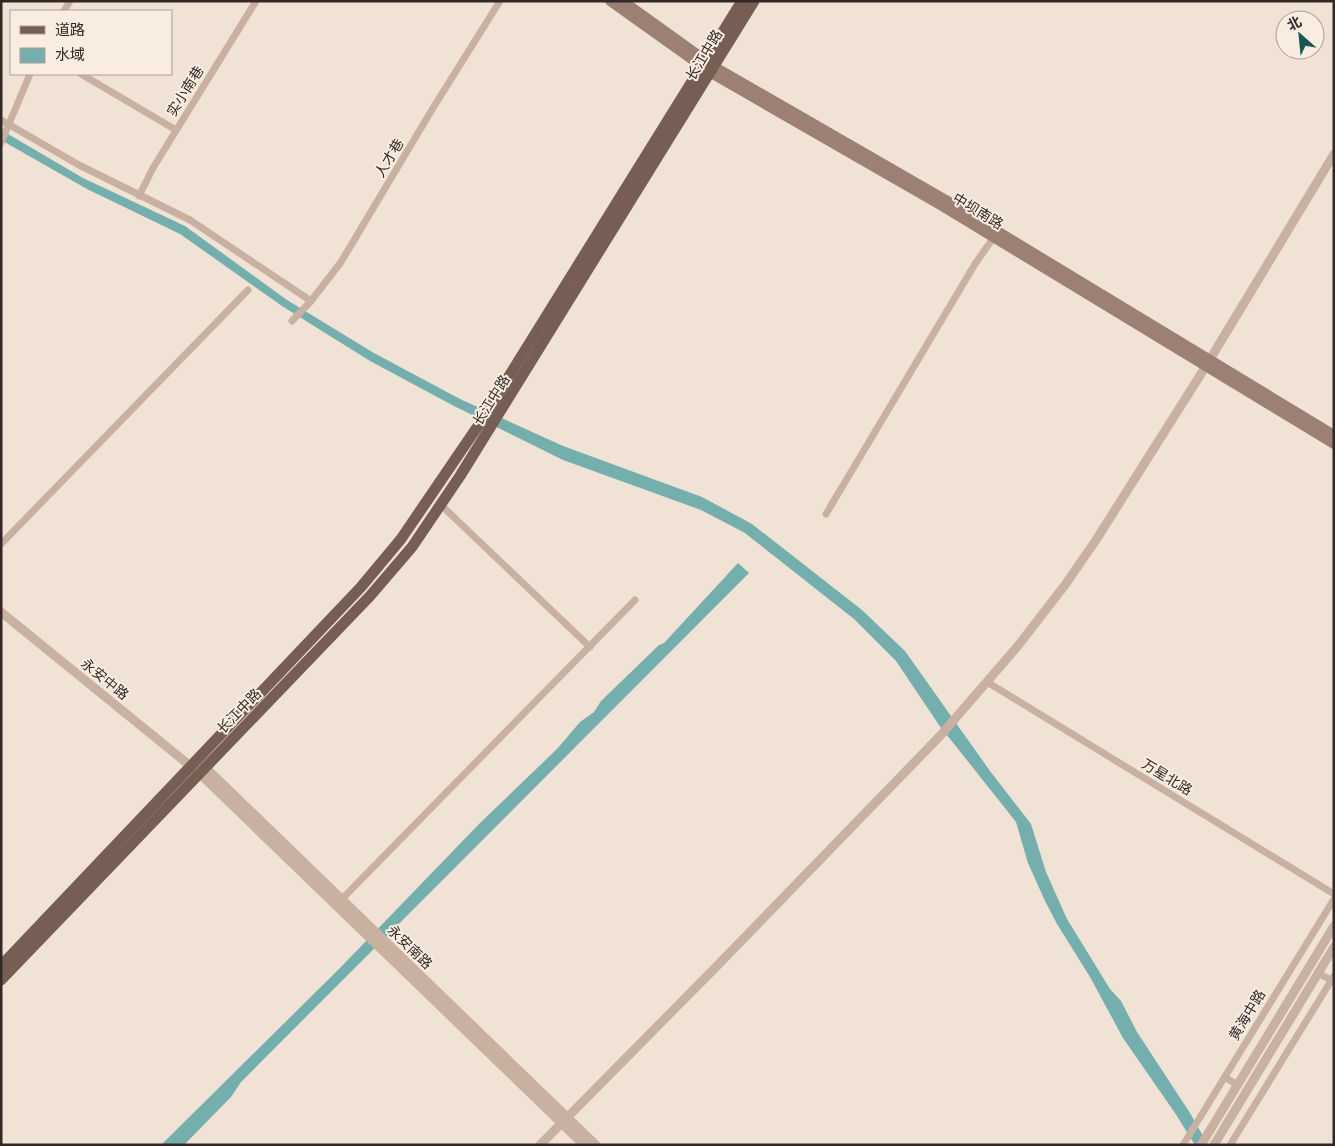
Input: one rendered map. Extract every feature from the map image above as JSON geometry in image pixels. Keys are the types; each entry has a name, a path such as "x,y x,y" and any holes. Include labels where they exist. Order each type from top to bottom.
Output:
{"main road":[{"name":"中坝南路","path":"610,1 708,67 1208,363 1334,435"},
{"name":"中坝南路","path":"623,1 708,67 946,200 1334,444"},
{"name":"长江中路","path":"199,769 370,596 412,547 442,505 492,426 708,67 742,1"},
{"name":"长江中路","path":"199,769 396,546 480,422 708,67 754,1"},
{"path":"1,966 199,769"},
{"path":"1,980 199,769"}],"street":[{"name":"实小南巷","path":"139,196 153,168 256,1"},
{"name":"人才巷","path":"292,320 309,303 342,262 433,108 500,1"},
{"path":"1,143 30,75"},
{"path":"83,75 176,130"},
{"path":"1,120 79,165 190,220 309,303"},
{"path":"540,1145 942,734 1023,640 1096,540 1208,363 1334,154"},
{"path":"826,514 975,264 994,237"},
{"path":"1,544 248,290"},
{"path":"442,505 590,647"},
{"path":"338,902 635,600"},
{"name":"永安中路","path":"1,612 199,769"},
{"name":"万星北路","path":"987,682 1334,894"},
{"name":"永安南路","path":"199,769 564,1120 596,1145"},
{"name":"黄海中路","path":"1184,1142 1334,899"},
{"name":"黄海中路","path":"1201,1145 1334,926"},
{"path":"1318,973 1332,978 1232,1142 1218,1138 1318,973 1334,947"},
{"path":"1296,961 1308,969"},
{"path":"1225,1077 1237,1086"},
{"name":"永安南路","path":"564,1120 584,1145"}],"water":[{"path":"1,130 83,178 185,226 287,300 374,353 460,399 563,446 702,497 752,524 862,610 905,651 990,771 1031,824 1046,872 1067,919 1110,989 1121,1001 1137,1032 1190,1113 1208,1145 1195,1145 1123,1038 1090,977 1045,901 1028,863 1016,822 939,725 896,661 854,619 745,533 701,510 563,460 454,406 370,361 282,306 180,234 87,189 1,140"},
{"path":"738,563 749,573 241,1082 231,1097 184,1145 161,1145 339,969 480,823 557,749 580,722 594,712 601,701 659,645 664,643"}]}
